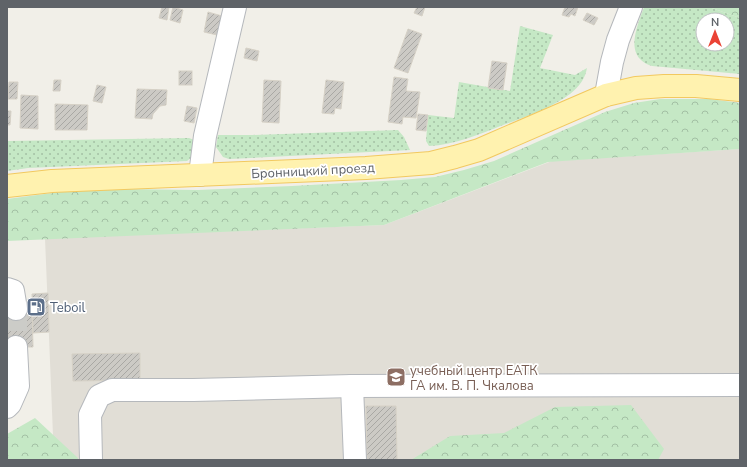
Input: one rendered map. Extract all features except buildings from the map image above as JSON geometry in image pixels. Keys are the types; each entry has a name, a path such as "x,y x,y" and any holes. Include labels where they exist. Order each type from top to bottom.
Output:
{"main road":[{"name":"Бронницкий проезд","path":"7,186 52,181 366,168 432,163 486,147 606,95 636,88 664,86 702,86 740,90"}],"street":[{"path":"200,175 205,136 236,7"},
{"path":"606,95 616,47 631,7"},
{"path":"7,289 13,291 16,309"},
{"path":"7,407 10,404 18,386 16,347"},
{"path":"91,460 90,415 99,396 112,390 194,390 352,386 740,384"},
{"path":"352,386 355,460"}],"shaded area":[{"name":"учебный центр ЕАТК ГА им. В. П. Чкалова","path":"740,149 740,460 54,460 45,238 384,225 552,161"}],"green space":[{"path":"644,7 709,7 723,12 695,12 695,52 735,52 735,16 740,18 740,74 652,66 645,63 637,55 635,48 634,41"},
{"path":"709,7 740,7 740,18 735,16 735,12 723,12"},
{"path":"520,26 553,35 540,68 575,75 587,68 585,76 579,86 563,99 547,108 467,138 448,144 429,146 426,141 428,115 454,118 459,82 510,91"},
{"path":"660,99 710,99 740,103 740,149 548,162 384,225 7,241 7,199 60,192 122,189 198,190 435,177 494,161 605,112 634,103"},
{"path":"398,130 404,137 410,150 229,159 223,157 216,147 218,135"},
{"path":"189,138 194,140 193,156 187,161 28,168 7,171 7,141"},
{"path":"631,405 664,449 658,460 411,460 450,436 504,433 555,407"},
{"path":"35,418 78,458 78,460 7,460 7,434"}],"tunnel":[{"path":"16,309 16,347"}],"place":[{"name":"Teboil","path":"36,307"},
{"name":"учебный центр ЕАТК ГА им. В. П. Чкалова","path":"396,377"}]}
